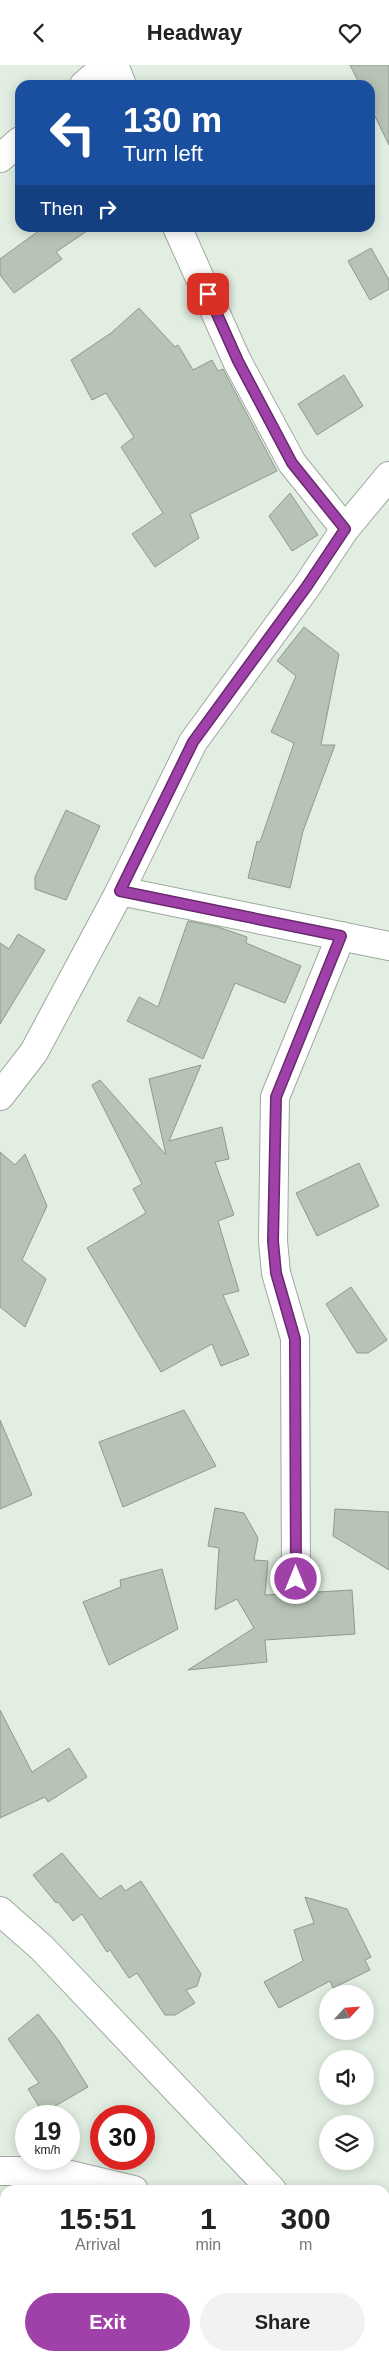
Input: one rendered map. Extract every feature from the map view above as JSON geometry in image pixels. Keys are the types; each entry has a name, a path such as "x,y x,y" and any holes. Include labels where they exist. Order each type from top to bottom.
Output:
{"street":[{"path":"90,80 107,65"},
{"path":"114,65 120,80"},
{"path":"0,158 15,145"},
{"path":"180,232 238,361 292,463 345,529"},
{"path":"0,1097 34,1052 120,891 193,742 307,586 345,529 389,476"},
{"path":"120,891 389,946"},
{"path":"296,1579 295,1339 276,1273 273,1241 276,1097 341,936"},
{"path":"0,1911 42,1948 267,2185"},
{"path":"0,2171 24,2169 54,2171 113,2185"}],"building":[{"path":"350,65 389,65 389,145 375,116 375,80 358,80"},
{"path":"37,232 86,232 56,252 62,259 14,293 0,275 0,259"},
{"path":"371,248 389,280 389,289 370,300 348,261"},
{"path":"139,308 175,347 178,345 193,370 212,360 218,371 223,369 277,471 190,514 199,538 155,567 132,534 163,513 121,447 134,437 106,393 92,400 71,360 111,333"},
{"path":"344,375 363,406 317,435 298,404"},
{"path":"290,493 318,535 292,551 269,516"},
{"path":"304,627 339,654 321,745 335,745 303,831 290,888 248,878 257,841 260,842 294,743 271,732 296,676 277,661"},
{"path":"66,810 100,826 66,900 35,889 35,877"},
{"path":"188,921 218,927 247,937 246,943 301,966 285,1003 235,983 203,1059 127,1021 139,997 158,1007"},
{"path":"18,934 45,950 0,1024 0,943 9,949"},
{"path":"201,1065 169,1141 222,1127 229,1159 215,1162 234,1215 218,1221 239,1291 223,1295 249,1355 221,1366 212,1344 161,1372 87,1248 146,1213 133,1189 142,1184 92,1085 100,1080 166,1155 149,1079"},
{"path":"0,1152 15,1165 25,1154 47,1206 22,1260 46,1279 25,1327 0,1307"},
{"path":"359,1163 379,1206 317,1236 296,1193"},
{"path":"351,1287 387,1340 368,1353 357,1353 326,1304"},
{"path":"184,1410 216,1466 123,1507 99,1442"},
{"path":"0,1420 32,1495 0,1509"},
{"path":"215,1508 244,1513 258,1538 254,1560 268,1561 265,1595 352,1590 355,1634 265,1640 267,1662 188,1670 254,1628 237,1599 215,1610 219,1548 208,1546"},
{"path":"335,1509 389,1512 389,1570 333,1536"},
{"path":"162,1569 178,1629 109,1665 83,1602 121,1587 120,1580"},
{"path":"0,1710 32,1772 69,1748 87,1777 48,1802 45,1797 0,1818"},
{"path":"62,1853 100,1899 121,1885 125,1891 141,1881 201,1974 197,1986 186,1990 195,2003 175,2015 165,2015 137,1973 129,1978 110,1950 107,1952 82,1914 73,1921 58,1902 56,1903 33,1875"},
{"path":"305,1897 347,1909 371,1957 365,1960 370,1970 339,1985 332,1985 330,1981 319,1985 319,1987 279,2008 264,1982 303,1961 294,1930 314,1923"},
{"path":"38,2014 59,2041 88,2087 57,2105 38,2105 28,2089 39,2083 8,2039"}],"route":[{"path":"208,294 238,361 292,463 345,529 307,586 193,742 120,891 341,936 316,1001 296,1041 276,1097 273,1241 276,1273 295,1339 296,1579"}]}
